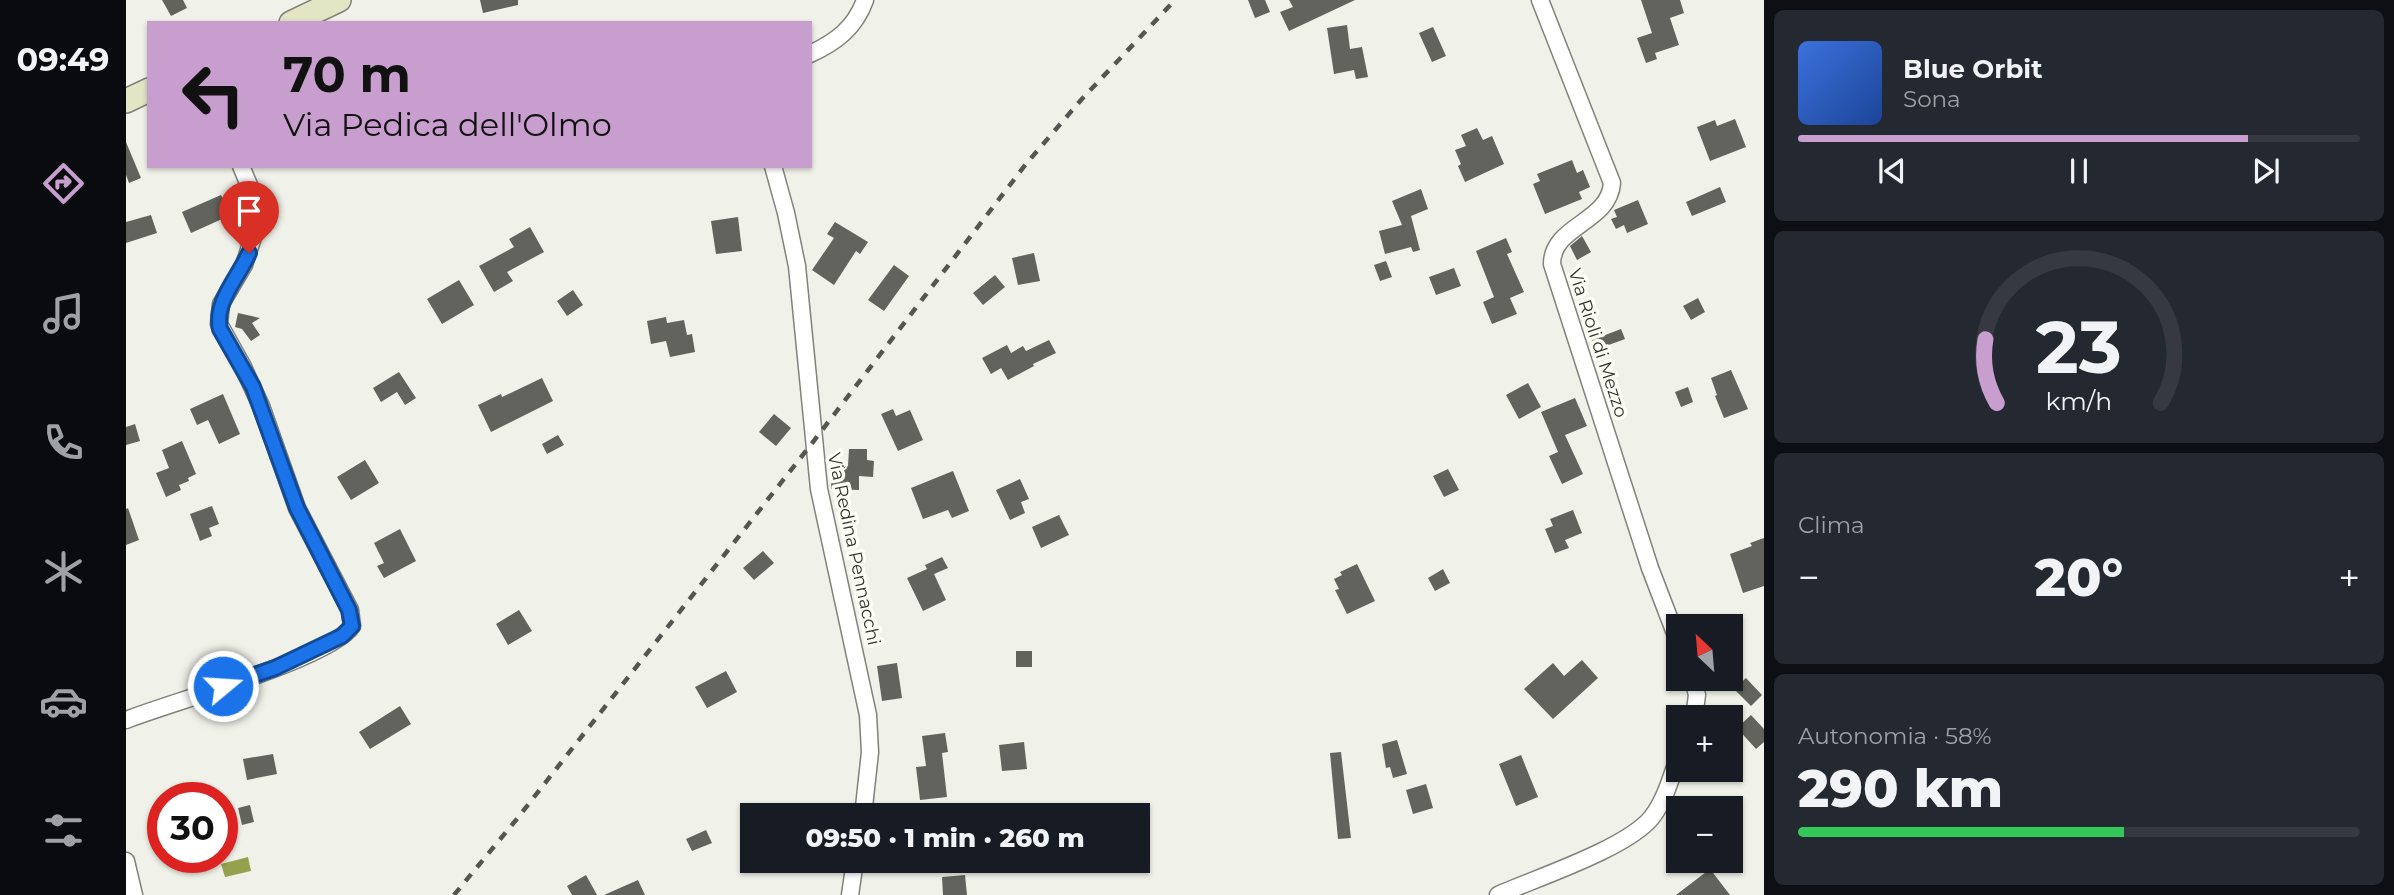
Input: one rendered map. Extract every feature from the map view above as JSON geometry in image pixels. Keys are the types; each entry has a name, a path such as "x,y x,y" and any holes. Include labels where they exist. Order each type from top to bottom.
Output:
{"main road":[{"path":"295,21 339,0"},
{"path":"126,101 147,91"}],"street":[{"path":"812,53 835,41 850,29 865,0"},
{"name":"Via Rioli di Mezzo","path":"1540,0 1612,183 1610,195 1600,210 1556,245 1552,264 1646,555 1668,614"},
{"path":"126,720 275,668 337,639 346,634 352,626 349,610 289,490 253,387 220,329 218,319 221,304 244,265 257,225 254,197 242,168"},
{"name":"Via Redina Pennacchi","path":"774,168 796,260 817,481 868,715 870,752 864,803"},
{"path":"1498,895 1619,843 1639,830 1649,821 1660,804 1669,782"},
{"path":"126,861 134,895"},
{"path":"850,895 853,873"}],"shaded area":[{"path":"248,857 251,871 225,877 224,873 238,873 238,860"}],"building":[{"path":"162,0 183,0 187,8 171,16"},
{"path":"480,0 518,0 518,5 483,13"},
{"path":"1248,0 1265,0 1270,12 1255,18"},
{"path":"1289,0 1355,0 1289,31 1280,12 1293,7"},
{"path":"1641,0 1680,0 1684,13 1670,18 1679,45 1655,53 1657,59 1646,63 1637,38 1652,33"},
{"path":"1347,25 1350,49 1362,47 1368,77 1356,79 1354,70 1334,74 1327,28"},
{"path":"1433,27 1446,56 1432,62 1419,33"},
{"path":"1735,119 1746,147 1710,161 1697,127 1715,120 1717,126"},
{"path":"1477,128 1483,140 1492,136 1504,164 1465,182 1455,150 1466,146 1461,135"},
{"path":"126,142 141,178 129,183 126,175"},
{"path":"1572,160 1577,173 1583,170 1590,187 1579,192 1582,199 1545,214 1533,184 1540,181 1537,174"},
{"path":"1720,187 1726,202 1692,216 1686,202"},
{"path":"1421,189 1428,209 1411,216 1420,250 1413,252 1411,247 1385,254 1379,231 1402,225 1392,201"},
{"path":"221,195 231,215 191,233 182,212"},
{"path":"1638,200 1648,224 1627,233 1624,225 1616,229 1611,219 1617,217 1614,210"},
{"path":"151,215 157,233 126,243 126,222"},
{"path":"738,217 742,251 716,254 711,221"},
{"path":"835,222 868,242 860,254 856,251 834,285 812,270 834,238 827,234"},
{"path":"530,227 544,252 507,272 513,281 494,292 479,266 514,247 509,239"},
{"path":"1582,236 1591,252 1577,260 1570,246"},
{"path":"1506,238 1512,252 1507,254 1524,292 1510,298 1517,314 1492,324 1483,302 1494,297 1476,251"},
{"path":"1034,253 1040,281 1018,285 1012,258"},
{"path":"1386,261 1392,277 1380,281 1374,265"},
{"path":"894,265 909,276 884,311 868,300"},
{"path":"1454,268 1461,286 1436,295 1429,277"},
{"path":"995,275 1005,287 983,305 973,293"},
{"path":"459,280 474,305 442,324 427,299"},
{"path":"573,290 583,305 567,316 557,301"},
{"path":"1698,298 1705,312 1691,320 1683,306"},
{"path":"238,313 260,318 252,323 260,335 251,341 242,329 235,327"},
{"path":"666,317 667,323 684,320 687,335 692,334 695,352 670,357 666,341 651,344 647,321"},
{"path":"1621,329 1625,339 1595,350 1592,340"},
{"path":"1049,340 1056,353 1008,380 1001,368 991,374 982,358 1007,345 1011,353 1023,346 1026,351"},
{"path":"1731,370 1748,409 1724,418 1711,378"},
{"path":"399,372 416,398 405,405 397,392 381,402 373,388"},
{"path":"542,378 553,401 491,432 478,405"},
{"path":"1528,383 1541,407 1519,419 1506,395"},
{"path":"1688,387 1693,402 1681,407 1675,392"},
{"path":"223,394 240,434 219,444 208,420 197,425 190,409"},
{"path":"1575,398 1587,426 1565,435 1583,474 1562,484 1549,456 1558,452 1541,412"},
{"path":"893,409 896,416 910,410 923,440 898,451 881,414"},
{"path":"774,414 791,428 776,446 759,432"},
{"path":"135,424 140,441 126,445 126,427"},
{"path":"558,435 564,445 547,454 542,444"},
{"path":"182,441 196,474 179,485 181,490 166,497 156,473 169,468 162,450"},
{"path":"849,449 867,449 867,460 874,461 873,477 859,476 859,490 831,489 832,466 848,466"},
{"path":"365,460 379,483 351,500 337,477"},
{"path":"1448,469 1459,490 1444,497 1433,476"},
{"path":"953,471 969,511 952,518 948,510 923,519 911,488"},
{"path":"1020,479 1029,499 1021,502 1025,513 1010,520 996,490"},
{"path":"212,506 219,524 209,528 212,536 200,541 190,514"},
{"path":"128,508 139,540 126,545 126,509"},
{"path":"1573,510 1582,533 1565,540 1569,548 1555,553 1545,529 1553,526 1550,519"},
{"path":"1059,515 1069,535 1041,548 1032,527"},
{"path":"400,529 416,561 384,578 377,566 384,563 374,543"},
{"path":"1764,538 1764,586 1743,593 1730,554 1752,546 1750,543"},
{"path":"763,551 774,563 754,580 743,568"},
{"path":"942,557 948,568 934,574 946,600 923,611 907,578 927,569 925,565"},
{"path":"1357,564 1375,601 1347,614 1335,590 1339,589 1334,579 1342,575 1340,572"},
{"path":"1443,569 1450,583 1435,591 1428,578"},
{"path":"519,610 532,631 508,645 496,624"},
{"path":"1016,651 1032,651 1032,667 1016,667"},
{"path":"1582,660 1598,678 1553,719 1524,689 1553,663 1564,676"},
{"path":"897,663 902,698 882,701 877,666"},
{"path":"726,671 737,692 707,708 695,687"},
{"path":"1746,678 1762,695 1751,706 1736,691 1743,691 1743,681"},
{"path":"400,706 411,724 370,749 359,732"},
{"path":"1751,715 1764,729 1764,742 1756,749 1743,735 1743,722"},
{"path":"945,733 948,752 942,753 947,797 920,800 916,767 926,766 922,736"},
{"path":"1397,740 1407,774 1393,778 1390,767 1386,768 1382,744"},
{"path":"1024,742 1027,769 1002,771 999,745"},
{"path":"1341,752 1351,838 1338,839 1330,753"},
{"path":"273,754 277,774 247,780 243,759"},
{"path":"1521,755 1538,797 1516,806 1499,764"},
{"path":"1426,784 1433,808 1413,814 1406,790"},
{"path":"250,805 254,822 242,825 238,808"},
{"path":"706,830 712,843 692,851 686,839"},
{"path":"1705,873 1713,873 1730,895 1676,895"},
{"path":"586,875 597,895 572,895 567,886"},
{"path":"965,875 967,895 943,895 942,877"},
{"path":"638,880 645,895 604,895"}],"railway":[{"path":"454,895 813,442 1026,164 1081,100 1175,0"}],"route":[{"path":"223,686 293,660 346,634 352,626 351,613 293,499 253,387 220,329 218,319 221,304 249,253"}]}
